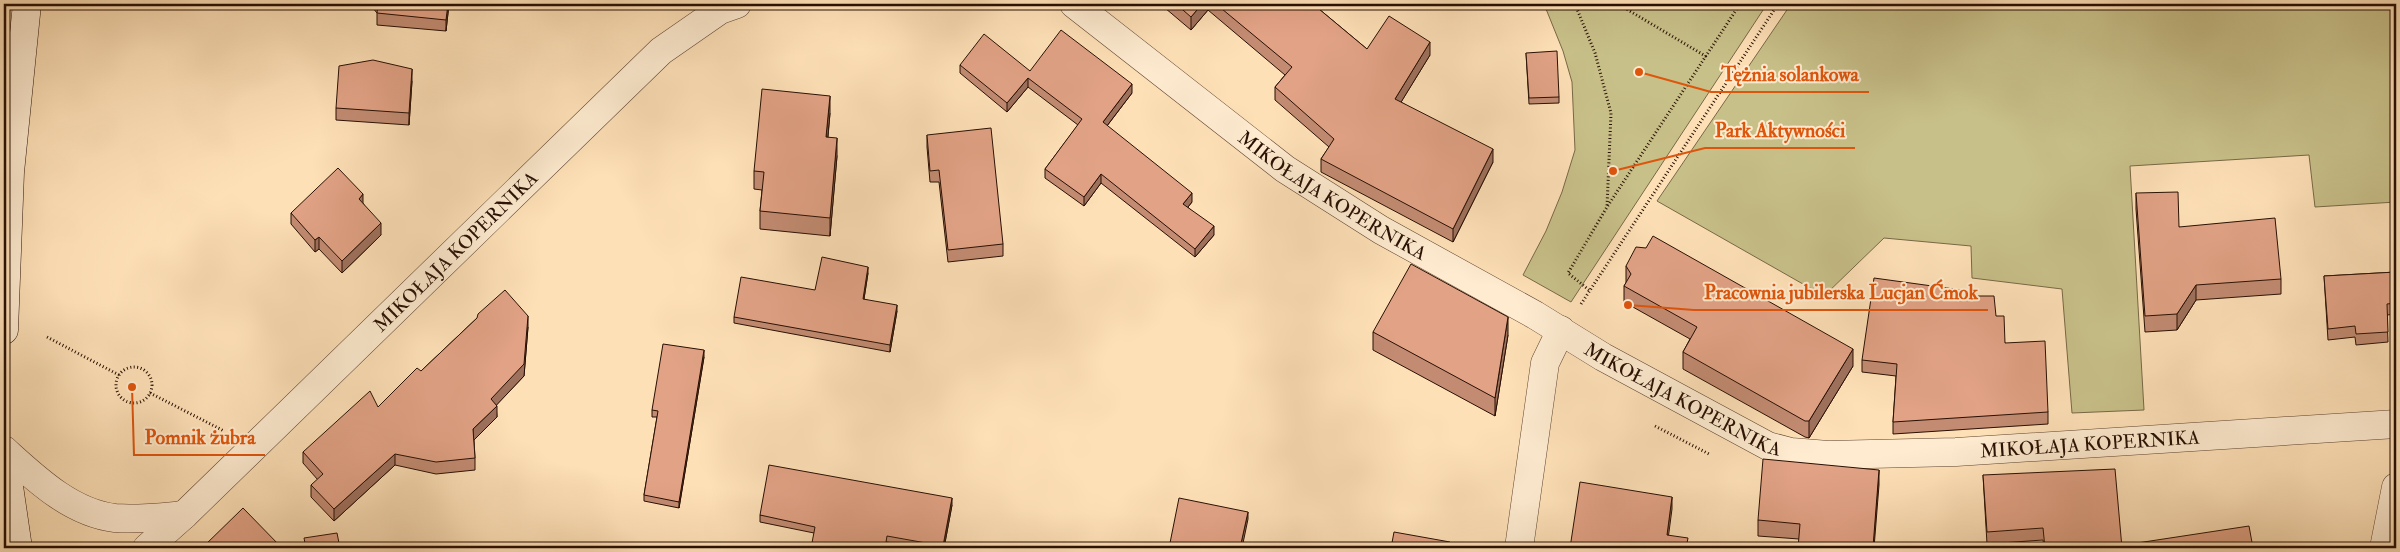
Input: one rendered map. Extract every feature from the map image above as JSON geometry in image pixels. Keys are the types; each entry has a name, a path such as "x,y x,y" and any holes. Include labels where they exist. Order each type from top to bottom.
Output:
{"street":[{"path":"4,330 10,172 27,4"},
{"name":"MIKOŁAJA KOPERNIKA","path":"148,548 661,51 720,10 737,4"},
{"name":"MIKOŁAJA KOPERNIKA","path":"1074,4 1285,169 1380,230 1569,320 1603,357 1768,446 1791,452 1828,455 1956,452 2197,435 2396,424"},
{"path":"1519,548 1545,363 1569,320"},
{"path":"4,451 38,481 84,510 114,518 184,515"},
{"path":"4,451 18,548"},
{"path":"2384,548 2396,487"}],"path":[{"path":"1575,4 1595,53 1611,113 1607,207"},
{"path":"1618,4 1707,57"},
{"path":"1589,290 1568,273 1607,207 1740,4"},
{"path":"1569,320 1778,4"},
{"path":"47,337 119,375"},
{"path":"134,367 146,371 152,382 150,393 146,398 136,403 125,400 117,392 116,380 119,375 128,368 134,367"},
{"path":"150,393 224,431"}],"shaded area":[{"path":"1544,4 1767,4 1571,302 1523,275 1546,231 1562,192 1575,150 1572,82 1563,51"},
{"path":"1791,4 2396,4 2396,202 2315,207 2309,155 2130,166 2144,410 2072,413 2062,289 1972,278 1971,246 1884,238 1824,296 1657,201"}],"building":[{"path":"378,4 448,4 446,20 377,13"},
{"path":"1176,4 1202,4 1191,17"},
{"path":"1216,4 1313,4 1367,49 1389,16 1430,42 1395,99 1493,149 1453,229 1321,159 1334,139 1275,87 1292,67"},
{"path":"1061,30 1132,84 1103,122 1192,193 1183,204 1214,226 1195,249 1101,174 1084,197 1045,169 1082,119 1028,78 1007,103 960,65 984,34 1030,71"},
{"path":"1557,51 1559,97 1529,98 1526,53"},
{"path":"373,60 412,69 409,113 336,108 339,66"},
{"path":"762,89 830,96 826,137 837,138 830,218 760,211 764,172 754,171"},
{"path":"991,128 1003,244 948,250 939,170 930,171 927,135"},
{"path":"338,168 363,194 359,199 381,223 342,261 319,237 315,240 291,213"},
{"path":"2178,192 2179,227 2275,218 2281,279 2196,285 2177,314 2145,316 2136,193"},
{"path":"1653,236 1853,349 1809,421 1805,421 1683,352 1697,327 1624,286 1631,274 1626,266 1636,247 1646,248"},
{"path":"822,257 868,267 863,299 897,305 890,345 734,317 741,277 815,290"},
{"path":"1411,264 1508,317 1495,398 1373,332"},
{"path":"2396,272 2396,303 2387,304 2388,332 2356,334 2355,326 2328,329 2324,276"},
{"path":"1874,278 1976,292 1976,296 1994,296 1996,316 2004,316 2005,343 2045,341 2048,412 1893,422 1897,364 1862,360"},
{"path":"505,290 528,316 524,364 491,399 497,406 473,429 475,458 436,462 395,454 334,509 311,485 323,474 303,452 370,391 378,407 417,368 421,371"},
{"path":"663,344 704,350 679,502 644,495 658,411 652,410"},
{"path":"1763,459 1879,470 1873,547 1883,548 1798,548 1800,524 1758,520"},
{"path":"769,465 952,498 943,546 887,536 885,548 811,548 815,527 760,515"},
{"path":"2115,469 2122,548 2045,548 2043,528 1987,532 1983,475"},
{"path":"1580,482 1672,497 1667,535 1688,538 1686,548 1570,548"},
{"path":"1179,498 1248,512 1240,548 1169,548"},
{"path":"243,508 282,548 202,548"},
{"path":"2249,526 2253,548 2125,548 2124,545"},
{"path":"1394,532 1450,542 1448,548 1391,548"},
{"path":"337,533 340,548 306,548 304,538"}],"place":[{"name":"Tężnia solankowa","path":"1639,72"},
{"name":"Park Aktywności","path":"1613,171"},
{"name":"Pracownia jubilerska Lucjan Ćmok","path":"1628,305"},
{"name":"Pomnik żubra","path":"132,387"}]}
